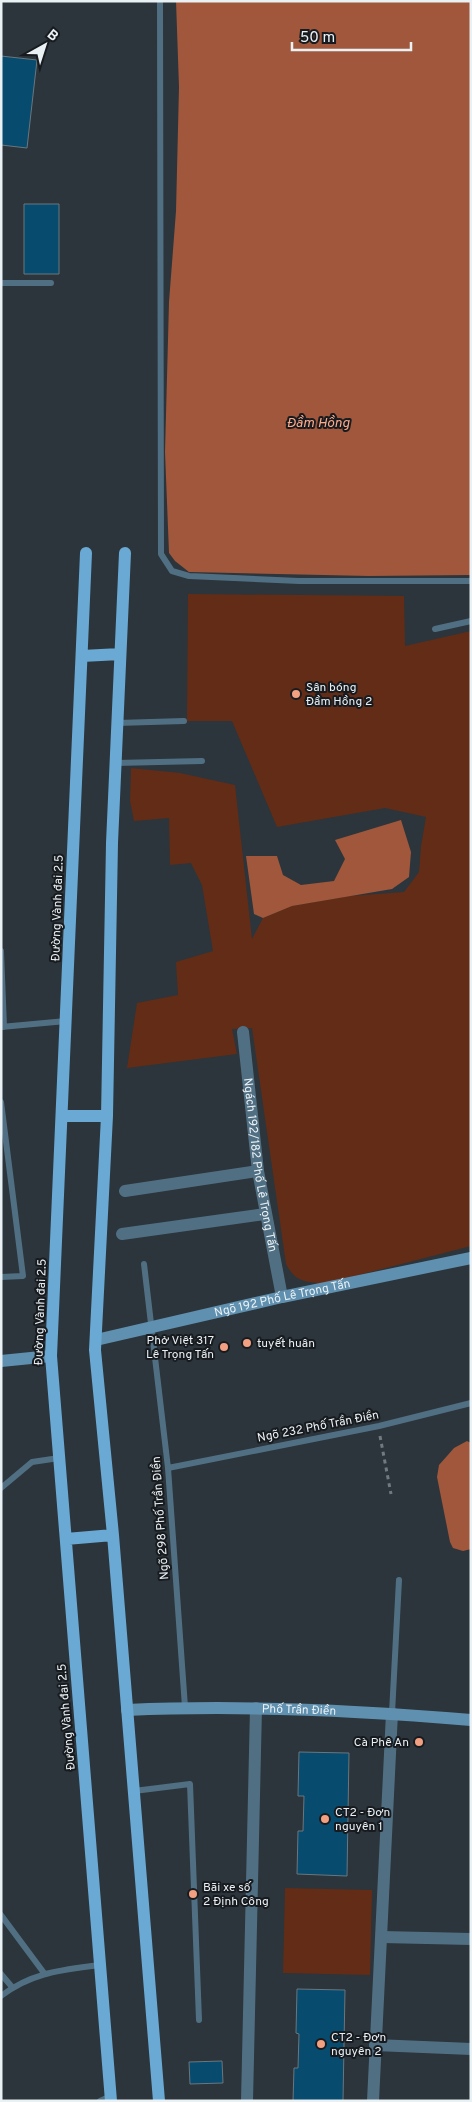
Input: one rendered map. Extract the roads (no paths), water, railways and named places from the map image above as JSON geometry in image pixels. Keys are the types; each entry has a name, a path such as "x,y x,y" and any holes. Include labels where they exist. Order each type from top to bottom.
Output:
{"main road":[{"name":"Đường Vành đai 2.5","path":"86,553 51,1356 100,1965 107,2099"},
{"path":"125,553 117,722 107,1116 95,1350 113,1535 159,2101"},
{"path":"82,656 120,654"},
{"path":"62,1116 107,1116"},
{"path":"66,1539 113,1535"}],"street":[{"name":"Ngách 192/182 Phố Lê Trọng Tấn","path":"243,1032 258,1170 282,1297"},
{"path":"126,1191 258,1170"},
{"path":"122,1234 265,1214"},
{"name":"Ngõ 192 Phố Lê Trọng Tấn","path":"96,1340 282,1297 471,1258"},
{"path":"1,1361 51,1356"},
{"name":"Phố Trần Điền","path":"127,1710 185,1707 256,1708 392,1713 471,1720"},
{"path":"248,2101 256,1708"},
{"path":"373,2101 392,1713"},
{"path":"382,1937 471,1939"},
{"path":"376,2045 471,2049"}],"lane":[{"path":"160,1 161,554 172,571 189,576 299,581 471,581"},
{"path":"1,283 51,283"},
{"path":"435,629 471,622"},
{"path":"117,722 184,721"},
{"path":"116,763 202,761"},
{"path":"1,951 2,1027 66,1021"},
{"path":"1,1102 23,1276 1,1277"},
{"name":"Ngõ 298 Phố Trần Điền","path":"144,1264 168,1468 185,1707"},
{"name":"Ngõ 232 Phố Trần Điền","path":"168,1468 379,1426 471,1403"},
{"path":"1,1488 32,1462 59,1458"},
{"path":"392,1713 399,1580"},
{"path":"134,1791 190,1784 199,2020"},
{"path":"1,1915 44,1973"},
{"path":"1,1996 12,1987 44,1973 100,1965"},
{"path":"1,1974 12,1987"}],"water":[{"name":"Đầm Hồng","path":"176,1 471,1 471,575 369,576 189,572 175,561 169,553 165,452 169,302 176,211 179,87"},
{"path":"401,820 411,852 409,877 392,889 292,906 263,918 254,914 246,856 277,856 283,875 301,885 334,881 345,859 335,840"},
{"path":"467,1441 471,1443 471,1549 463,1551 453,1548 450,1542 437,1477 439,1465 454,1448"}],"place":[{"name":"Sân bóng Đầm Hồng 2","path":"296,694"},
{"name":"tuyết huân","path":"247,1343"},
{"name":"Phở Việt 317 Lê Trọng Tấn","path":"224,1347"},
{"name":"Cà Phê An","path":"419,1742"},
{"name":"CT2 - Đơn nguyên 1","path":"325,1819"},
{"name":"Bãi xe số 2 Định Công","path":"193,1894"},
{"name":"CT2 - Đơn nguyên 2","path":"321,2044"}]}
